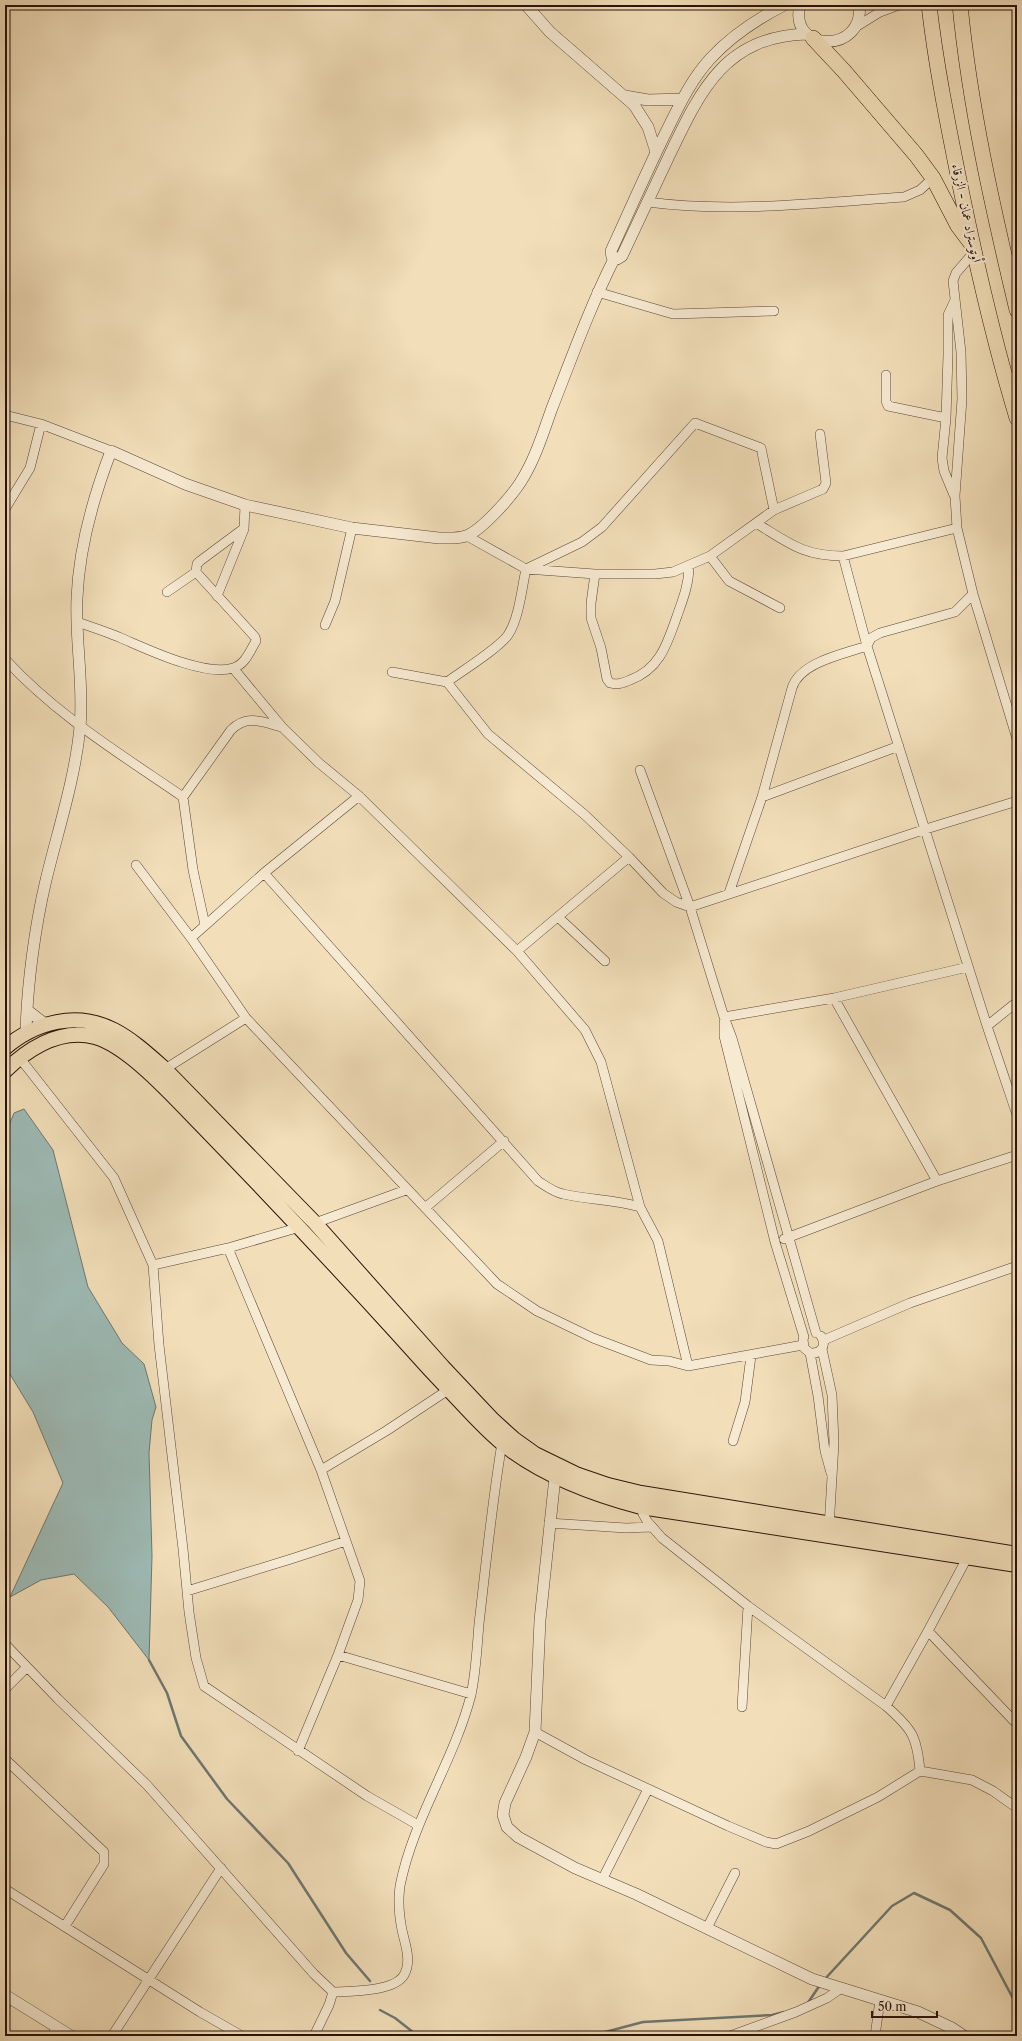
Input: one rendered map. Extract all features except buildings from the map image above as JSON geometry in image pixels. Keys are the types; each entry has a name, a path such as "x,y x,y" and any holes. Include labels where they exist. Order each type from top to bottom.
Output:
{"highway":[{"name":"أوتوستراد عمان - الزرقاء","path":"929,5 947,122 974,248 1005,377 1017,418"},
{"name":"أوتوستراد عمان - الزرقاء","path":"960,5 967,69 978,137 1017,310"},
{"path":"810,36 875,107 916,155 933,178 958,226 974,248"}],"main road":[{"path":"5,1048 26,1033 45,1024 72,1019 88,1020 102,1024 138,1046 165,1069 183,1098 448,1390 502,1443 555,1477 606,1498 641,1500 829,1529 1017,1554"},
{"path":"5,1071 19,1057 35,1046 56,1038 76,1035 94,1037 111,1044 125,1053 183,1098 315,1223 443,1367 493,1420 514,1439 535,1454 576,1474 608,1485 641,1500"},
{"path":"829,1529 967,1558 1017,1566"}],"street":[{"path":"526,5 550,32 624,96 642,116 650,133 656,152"},
{"path":"614,258 611,251 656,152 682,99 696,76 727,43 768,13 784,5"},
{"path":"800,5 800,22 810,36"},
{"path":"854,28 859,15 859,5"},
{"path":"5,415 41,424 111,451 184,484 245,505 352,528 451,539 467,536 494,514 520,482 534,455 597,292 614,258 622,256 646,202 694,105 714,76 725,65 752,45 787,34 810,36 819,41 832,42 845,37 854,28 880,12 899,5"},
{"path":"624,96 648,100 682,99"},
{"path":"646,202 692,207 728,208 904,197 920,190 933,178"},
{"path":"974,248 954,277 961,352 962,398 955,496 957,528 973,594 1017,739"},
{"path":"597,292 674,314 774,311"},
{"path":"955,300 948,315 946,418 942,464 955,496"},
{"path":"886,375 886,401 888,406 946,418"},
{"path":"526,569 582,542 602,527 697,422 761,448 774,510"},
{"path":"5,510 30,468 41,424"},
{"path":"467,536 526,569 595,574 655,574 673,572 710,556 774,510 820,491 826,483 820,434"},
{"path":"26,1033 27,1010 41,906 74,765 80,726 81,676 77,622 77,597 88,520 111,451"},
{"path":"217,596 244,529 245,505"},
{"path":"756,523 809,553 843,556 957,528"},
{"path":"326,626 335,601 352,528"},
{"path":"167,592 196,572 197,564 200,561 244,529"},
{"path":"710,556 729,581 780,608"},
{"path":"843,556 867,646 987,1026 1017,1115"},
{"path":"595,574 591,603 591,618 601,648 607,679 610,683 616,685 641,676 653,667 663,654 687,588 689,566"},
{"path":"447,682 500,643 509,634 514,622 526,569"},
{"path":"77,622 146,650 200,667 220,670 233,668 243,662 256,641 255,637 196,572"},
{"path":"729,892 762,797 794,680 804,670 813,665 867,646 872,638 880,633 955,612 973,594"},
{"path":"5,659 30,683 80,726 183,797"},
{"path":"233,668 282,727 318,763 359,796 517,951 586,1030 601,1062 640,1207 658,1241 688,1366"},
{"path":"392,672 447,682 488,734 555,789 629,857 663,892 676,902 690,907 729,892 926,829 1017,802"},
{"path":"205,925 193,870 183,797 230,730 239,722 250,720 282,727"},
{"path":"762,797 899,746"},
{"path":"640,770 690,907 724,1017 732,1038 816,1333"},
{"path":"191,938 264,873 359,796"},
{"path":"517,951 629,857"},
{"path":"136,865 191,938 246,1018 406,1190 497,1284 537,1311 593,1338 650,1360 669,1361 688,1366 751,1356 803,1341 811,1332 821,1336 832,1395 834,1450 831,1473 829,1529"},
{"path":"264,873 538,1181 552,1190 563,1194 622,1201 640,1207"},
{"path":"558,916 605,961"},
{"path":"724,1017 834,998 968,966"},
{"path":"834,998 937,1181"},
{"path":"987,1026 1017,1002"},
{"path":"27,1010 45,1024"},
{"path":"724,1017 724,1036 775,1242 803,1341 810,1353 818,1396 825,1451 831,1473"},
{"path":"165,1069 246,1018"},
{"path":"19,1057 114,1178 153,1264 159,1345 187,1591 196,1658 204,1686 366,1796 418,1825"},
{"path":"425,1208 504,1141"},
{"path":"775,1242 937,1181 1017,1155"},
{"path":"315,1223 406,1190"},
{"path":"153,1264 228,1248 300,1228"},
{"path":"228,1248 321,1470 360,1580 358,1600 338,1655 298,1751"},
{"path":"810,1353 816,1353 823,1345 910,1303 1017,1266"},
{"path":"733,1441 745,1402 751,1356"},
{"path":"321,1470 386,1431 448,1390"},
{"path":"5,1644 147,1785 314,1974 333,1992 386,1986 396,1982 404,1976 408,1958 401,1924 399,1896 418,1825 448,1759 471,1694 487,1565 493,1501 502,1443"},
{"path":"555,1477 540,1620 535,1732 526,1758 505,1803 503,1815 504,1822 510,1831 530,1844 602,1880 707,1928 812,1979 840,1989 918,2012 952,2028 964,2036"},
{"path":"641,1500 643,1514 651,1527 662,1538 748,1606 886,1706 902,1720 912,1733 917,1744 920,1771"},
{"path":"550,1523 626,1528 651,1527"},
{"path":"187,1591 291,1559 346,1540"},
{"path":"886,1706 967,1558"},
{"path":"742,1707 748,1606"},
{"path":"928,1631 1014,1720"},
{"path":"338,1655 471,1694"},
{"path":"5,1689 28,1667"},
{"path":"535,1732 586,1760 750,1836 776,1844 810,1831 878,1797 920,1771 978,1782 1017,1808"},
{"path":"5,1759 104,1852 105,1858 102,1868 64,1926"},
{"path":"602,1880 648,1788"},
{"path":"112,2036 221,1868"},
{"path":"707,1928 735,1873"},
{"path":"5,1889 242,2036"},
{"path":"730,2036 796,2012 826,1998 840,1989"},
{"path":"314,2036 329,2005 333,1992"},
{"path":"6,2000 54,2032 71,2036"},
{"path":"876,2036 880,2000"}],"water":[{"path":"24,1109 53,1150 88,1287 122,1343 144,1364 156,1407 152,1420 149,1453 152,1556 149,1660 108,1607 74,1574 41,1580 10,1597 63,1483 33,1412 5,1366 5,1135 14,1113"}],"waterway":[{"path":"149,1660 167,1693 181,1736 227,1799 288,1863 346,1953 370,1981"},
{"path":"824,1980 892,1906 914,1893 950,1910 981,1938 1017,2006"},
{"path":"807,2004 820,1985"},
{"path":"380,2010 395,2018 418,2036"},
{"path":"590,2036 643,2022 772,2015 784,2012"}]}
